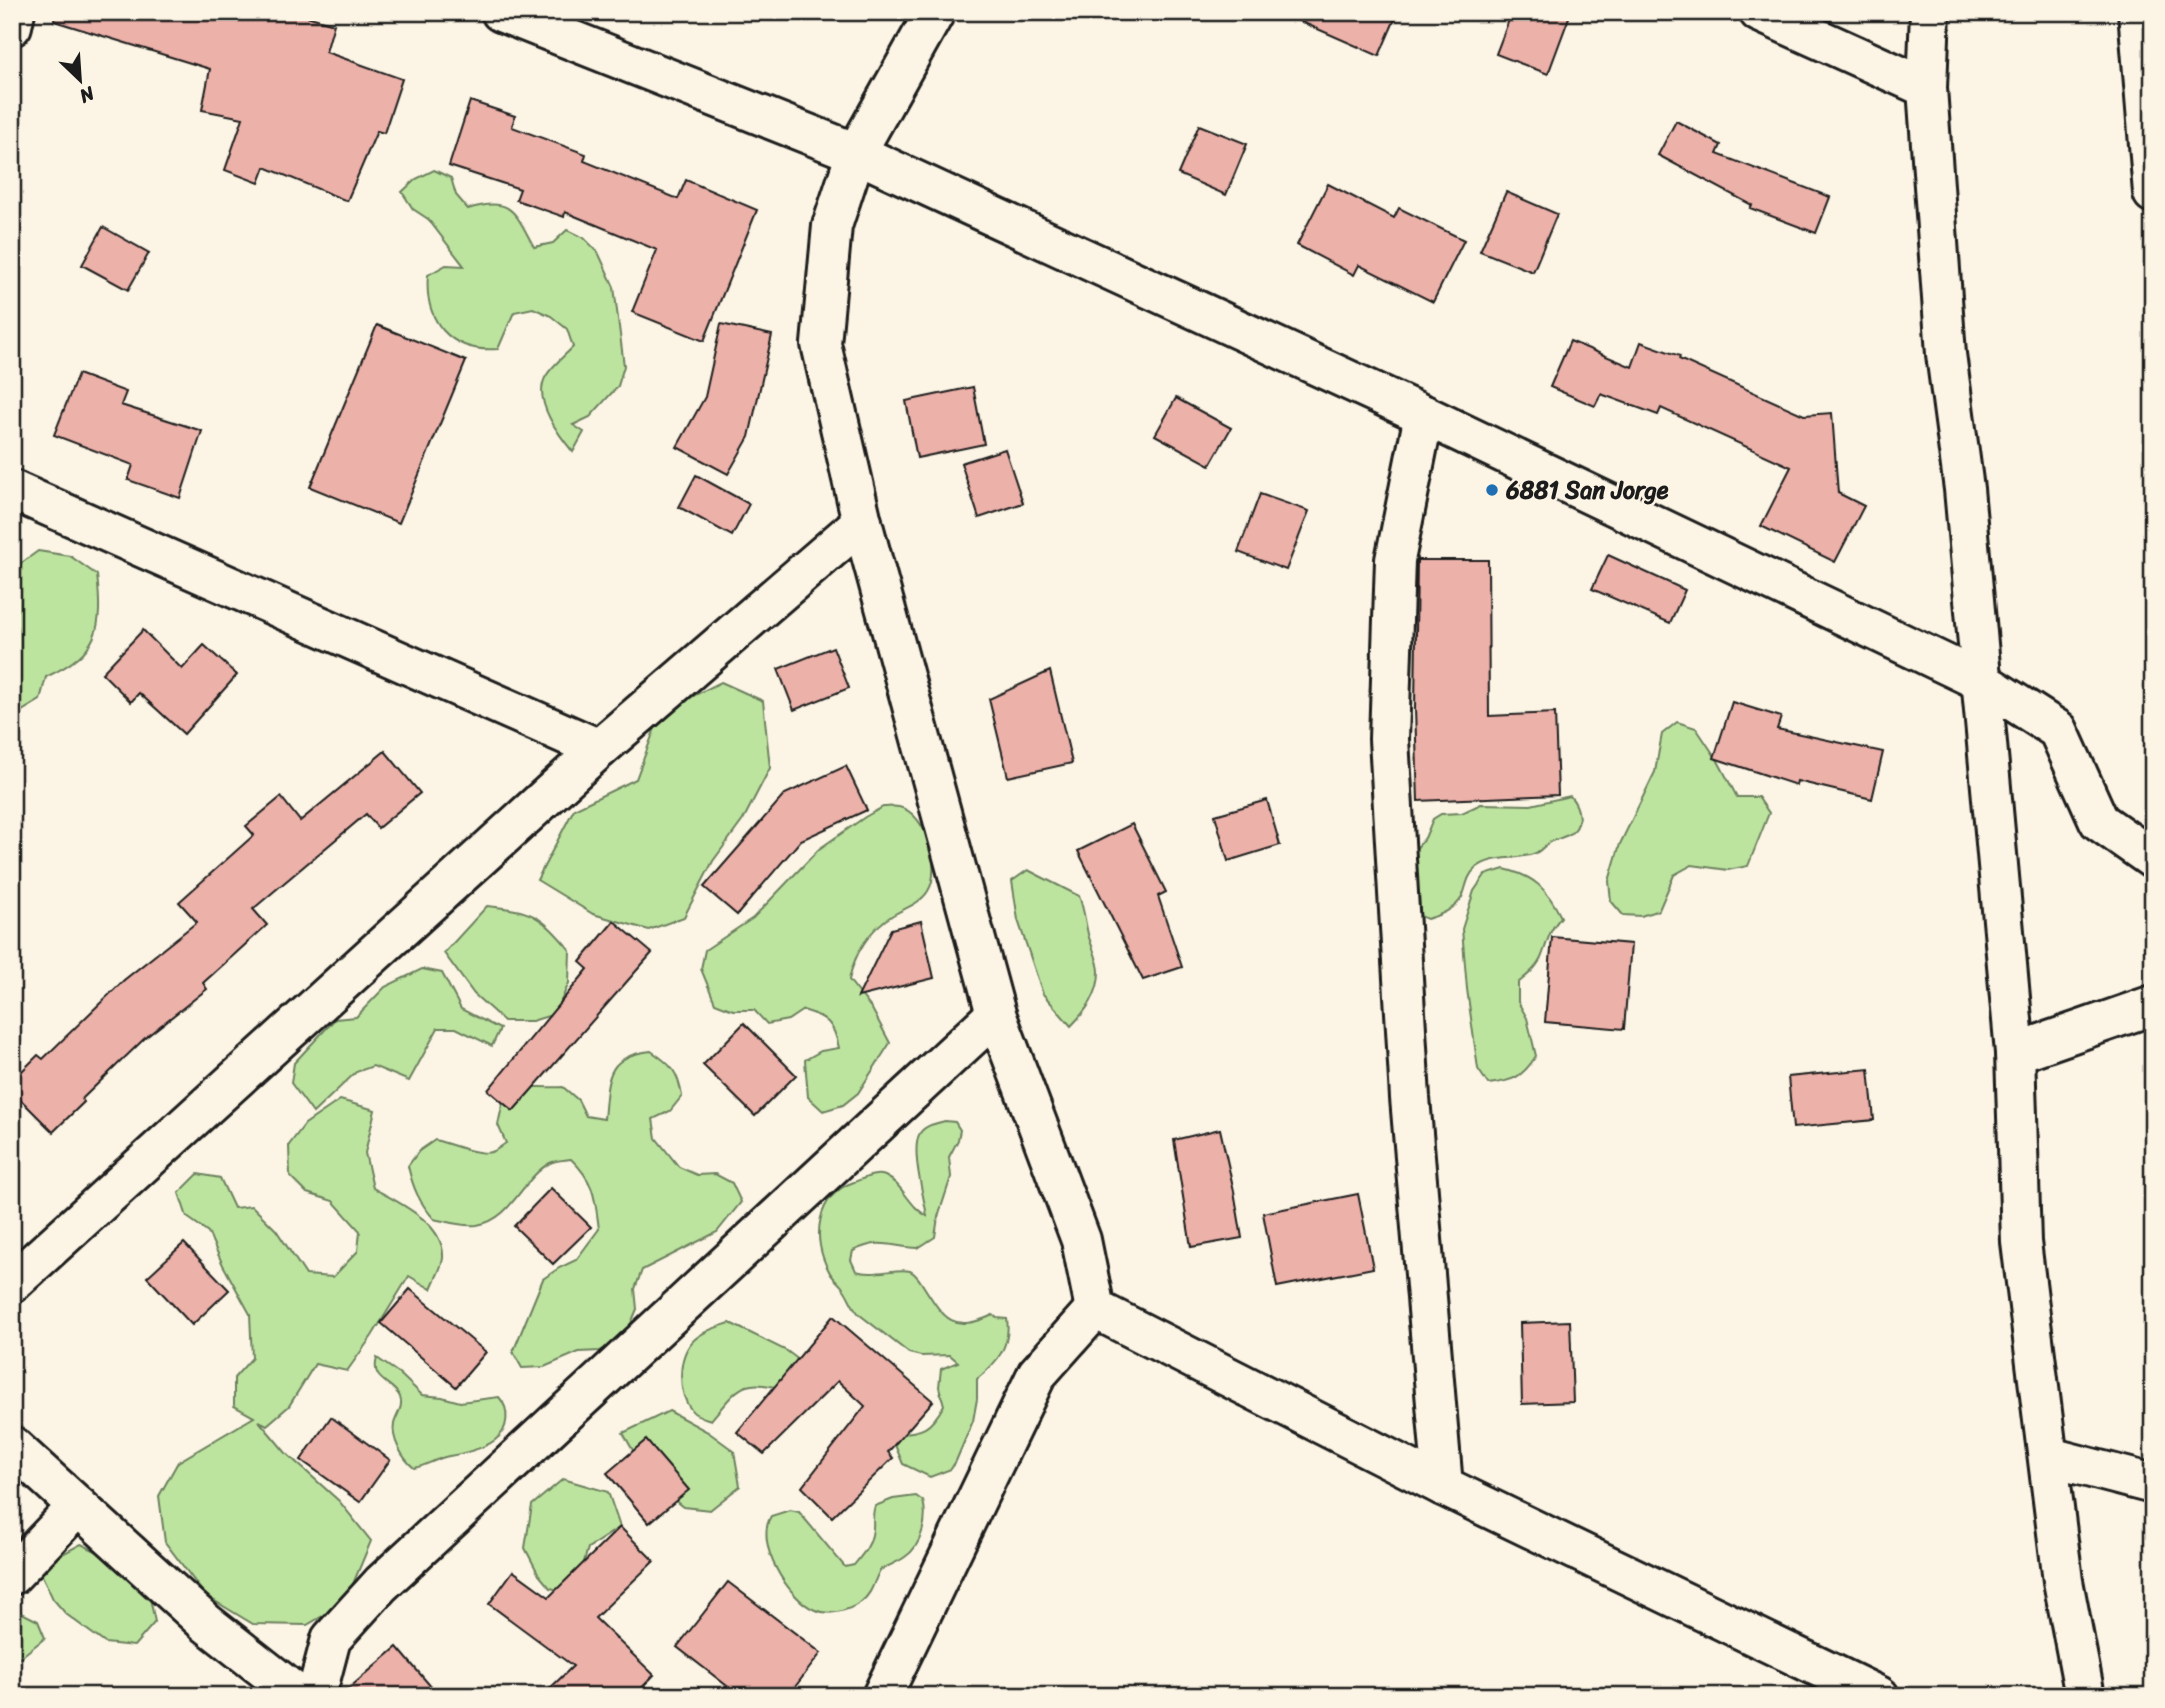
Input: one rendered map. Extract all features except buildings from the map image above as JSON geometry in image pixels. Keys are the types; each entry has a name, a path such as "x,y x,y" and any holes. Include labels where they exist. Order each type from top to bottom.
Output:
{"street":[{"path":"12,26 15,12"},
{"path":"501,12 856,153 1424,415 1983,682 2058,730 2099,821 2153,859"},
{"path":"935,12 856,153 832,226 821,344 862,522 996,1014 1081,1240 1095,1309"},
{"path":"1759,12 1927,88"},
{"path":"1930,12 1927,88 1946,354 1964,489 2015,1053 2021,1242 2063,1581 2085,1696"},
{"path":"2138,12 2153,193"},
{"path":"1424,415 1395,560 1389,739 1410,1098 1443,1486"},
{"path":"12,490 599,749"},
{"path":"12,1283 599,749 862,522"},
{"path":"2015,1053 2153,1005"},
{"path":"316,1696 331,1639 381,1584 996,1014"},
{"path":"1095,1309 1443,1486 1879,1696"},
{"path":"881,1696 1037,1374 1095,1309"},
{"path":"12,1446 206,1623 299,1696"},
{"path":"2049,1457 2153,1484"},
{"path":"12,1575 78,1506"}],"green space":[{"path":"434,170 451,178 456,195 468,209 494,204 510,210 534,247 553,243 567,230 584,238 598,252 614,287 624,366 618,386 590,417 573,425 584,432 573,452 549,416 542,395 546,376 573,347 567,329 551,316 533,308 514,312 498,349 481,349 466,346 454,339 436,320 430,307 428,275 446,265 464,266 428,219 413,209 402,192 416,179"},
{"path":"38,551 70,556 97,575 97,625 87,648 64,668 46,677 40,700 12,717 12,570"},
{"path":"721,682 763,701 770,768 743,820 713,861 684,917 649,930 593,914 537,880 574,809 636,779 661,712"},
{"path":"1677,722 1696,728 1737,797 1758,797 1769,813 1748,866 1728,870 1692,865 1674,875 1659,910 1641,916 1623,915 1611,901 1609,881 1620,844 1655,772 1662,734"},
{"path":"1570,796 1576,805 1579,821 1570,834 1550,842 1536,853 1496,859 1482,864 1471,873 1462,897 1454,906 1427,919 1418,915 1405,862 1425,838 1433,819 1441,814 1462,813 1481,804 1531,805"},
{"path":"883,807 899,807 909,811 924,830 932,856 932,881 921,899 884,921 870,935 859,952 849,980 872,1009 890,1043 858,1093 843,1105 823,1111 808,1097 805,1060 821,1051 839,1048 835,1032 828,1022 803,1010 788,1020 767,1024 754,1010 733,1010 715,1003 701,969 705,950 753,918 819,849"},
{"path":"1504,869 1539,885 1561,917 1551,931 1539,962 1518,983 1518,1002 1527,1018 1536,1056 1516,1077 1488,1084 1478,1069 1462,929 1474,891 1485,875"},
{"path":"1028,870 1079,896 1098,963 1097,988 1091,1002 1071,1026 1043,994 1018,920 1012,881"},
{"path":"487,906 516,910 535,917 551,929 570,950 569,983 555,1014 532,1021 504,1021 474,994 444,953"},
{"path":"422,969 442,973 461,1009 500,1029 492,1046 456,1028 438,1028 409,1081 373,1066 356,1072 313,1113 291,1083 294,1063 335,1019 356,1017 385,987"},
{"path":"651,1051 673,1070 682,1096 670,1111 653,1119 656,1138 679,1167 697,1175 715,1174 732,1183 741,1202 717,1232 642,1270 635,1289 637,1309 629,1328 618,1342 600,1351 579,1352 544,1367 522,1368 513,1352 543,1279 576,1260 599,1229 595,1200 585,1175 571,1159 550,1163 531,1179 500,1215 477,1225 466,1225 434,1219 417,1194 408,1166 419,1151 435,1140 486,1153 495,1151 506,1143 498,1125 506,1088 563,1087 578,1100 586,1116 604,1119 608,1081 617,1064 625,1058"},
{"path":"340,1100 375,1110 365,1153 373,1188 407,1207 428,1224 442,1246 443,1258 431,1289 409,1276 347,1371 315,1364 289,1406 267,1425 259,1421 286,1453 339,1501 371,1541 345,1603 307,1625 253,1624 205,1595 165,1542 159,1496 178,1462 254,1417 234,1406 234,1378 252,1358 250,1314 208,1232 187,1217 179,1193 198,1174 220,1178 234,1208 252,1206 276,1230 306,1275 333,1277 358,1251 360,1231 333,1201 307,1193 290,1176 289,1145 305,1124"},
{"path":"945,1121 955,1122 960,1130 949,1157 951,1177 938,1217 935,1237 918,1248 871,1244 853,1251 851,1260 856,1271 863,1273 905,1270 912,1272 938,1308 951,1320 968,1323 993,1315 1007,1319 1005,1346 991,1367 977,1379 973,1421 956,1461 951,1469 930,1477 903,1464 895,1445 895,1434 919,1431 930,1425 944,1405 939,1387 941,1369 958,1362 950,1355 921,1356 909,1353 860,1315 823,1259 819,1232 820,1219 832,1197 841,1188 873,1175 885,1176 891,1180 915,1207 927,1216 917,1161 917,1140 925,1128"},
{"path":"730,1323 787,1351 803,1363 790,1391 762,1385 744,1387 729,1399 711,1420 696,1414 687,1403 682,1385 682,1364 695,1339 707,1331"},
{"path":"377,1358 400,1374 422,1395 460,1402 499,1397 506,1413 500,1436 484,1446 414,1468 402,1454 394,1436 400,1397 379,1377"},
{"path":"669,1411 708,1432 734,1451 740,1486 710,1510 683,1507 651,1482 623,1433"},
{"path":"563,1479 608,1492 620,1527 588,1548 580,1576 564,1591 550,1588 539,1575 525,1548 532,1505"},
{"path":"916,1496 923,1501 925,1515 916,1546 905,1557 880,1570 868,1595 856,1605 833,1612 815,1610 794,1594 776,1569 767,1541 767,1527 771,1516 790,1510 799,1512 845,1567 854,1565 869,1543 875,1506 893,1499"},
{"path":"81,1544 121,1563 147,1584 155,1622 134,1646 105,1643 66,1614 53,1599 38,1567"},
{"path":"12,1608 38,1621 45,1638 12,1664"}],"place":[{"name":"6881 San Jorge","path":"1492,490"}]}
